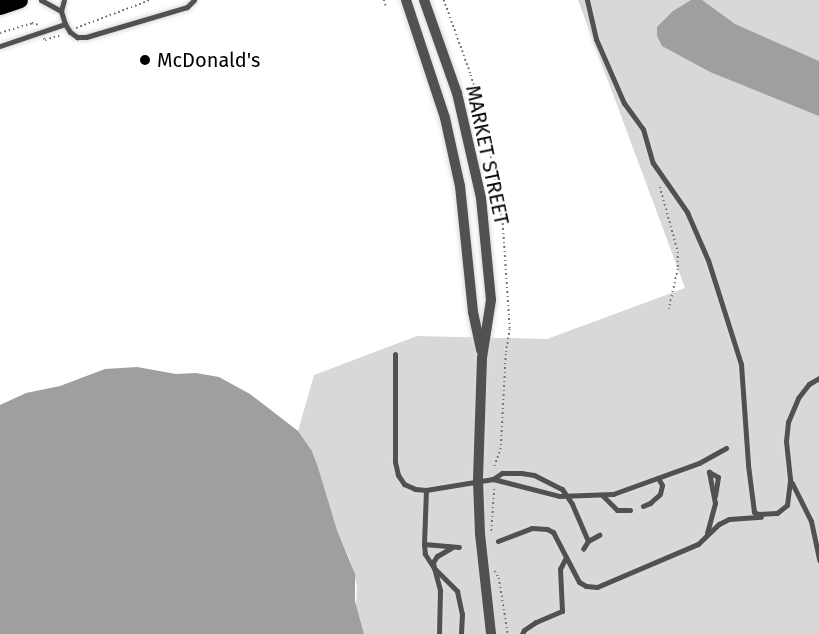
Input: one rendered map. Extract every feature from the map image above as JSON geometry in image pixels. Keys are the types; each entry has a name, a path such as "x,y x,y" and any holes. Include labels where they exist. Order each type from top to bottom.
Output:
{"main road":[{"path":"0,8 20,0"}],"street":[{"name":"MARKET STREET","path":"406,0 445,118 460,186 473,312 482,358"},
{"name":"MARKET STREET","path":"424,0 457,93 481,198 491,300 482,358 478,481 480,534 491,634"}],"lane":[{"path":"41,0 61,10"},
{"path":"64,0 61,10 65,24 77,37 86,37 187,7 194,0"},
{"path":"587,0 600,49 624,103 643,129 658,173 687,212 708,260 741,364 745,388 747,451 754,512 766,515"},
{"path":"0,46 65,24"},
{"path":"395,354 398,475 404,484 426,490 493,479 559,496 613,494 699,463 726,448"},
{"path":"498,541 526,530 543,527 553,532 565,559 579,582 586,586 597,587 698,544 707,534 729,519 766,515 782,510 787,505 790,479 786,441 788,422 798,398 809,384 819,378"},
{"path":"493,479 502,473 534,475 562,489 588,541"},
{"path":"643,506 651,503 660,494 662,485 658,478"},
{"path":"790,479 811,521 819,560"},
{"path":"426,490 425,554 434,568 457,591 462,614 461,634"},
{"path":"602,495 617,510 630,510"},
{"path":"707,534 715,496"},
{"path":"583,549 588,541 599,535"},
{"path":"424,544 459,547"},
{"path":"439,634 441,604 434,559 451,548"},
{"path":"522,634 536,622 562,610 560,569 565,559"}],"path":[{"path":"80,26 150,0"},
{"path":"384,0 387,6"},
{"path":"658,173 678,252 678,269 669,309"}],"shaded area":[{"path":"578,0 819,0 819,634 364,634 356,605 357,586 350,560 337,530 312,451 298,431 314,375 417,336 547,339 685,288"},
{"path":"691,0 702,0 735,24 819,61 819,116 710,72 662,46 657,36 657,27 673,11"},
{"path":"137,367 176,374 196,373 219,377 250,394 298,431 312,451 337,530 355,574 355,601 364,634 0,634 0,405 26,393 60,386 105,369"}],"place":[{"name":"McDonald's","path":"145,60"}]}
